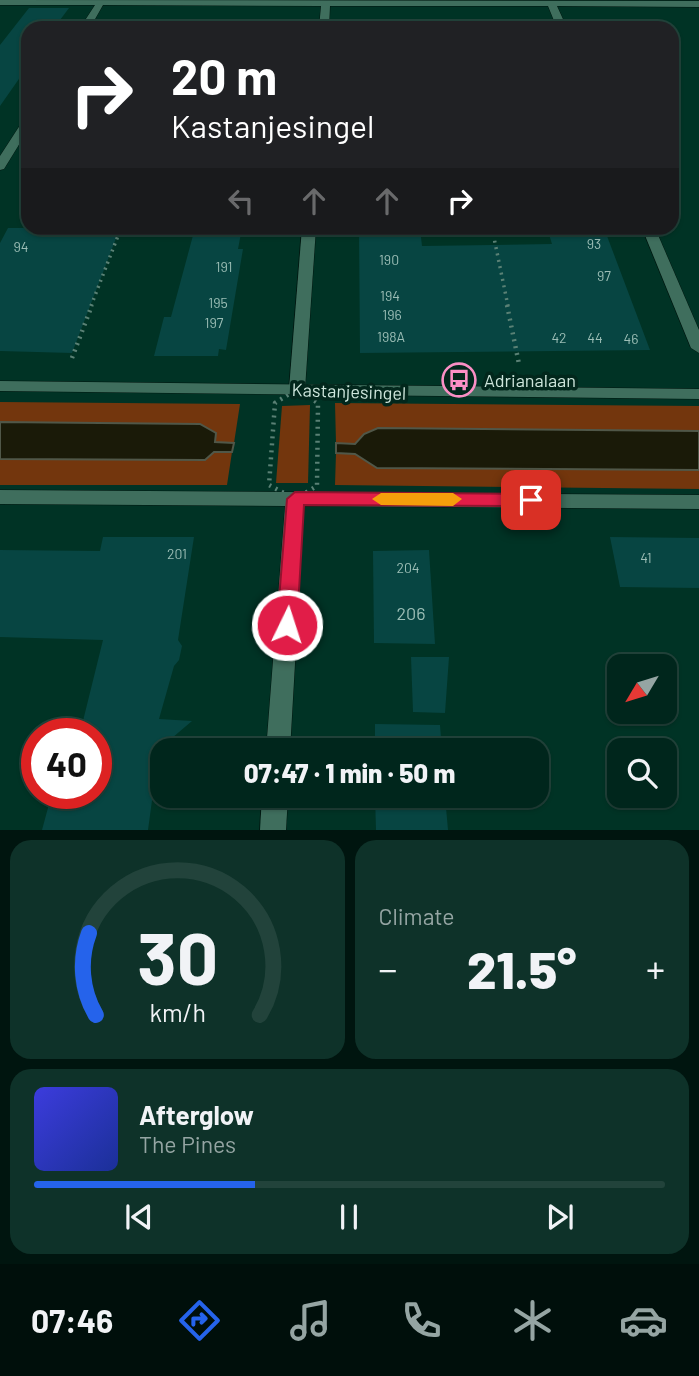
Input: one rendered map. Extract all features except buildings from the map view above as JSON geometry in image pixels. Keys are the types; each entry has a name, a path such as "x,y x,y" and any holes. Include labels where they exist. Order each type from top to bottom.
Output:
{"street":[{"path":"89,21 102,1"},
{"path":"325,21 326,1"},
{"path":"0,2 699,4"},
{"path":"551,2 559,21"},
{"path":"0,166 21,132"},
{"path":"297,389 308,235"},
{"path":"651,235 699,348"},
{"name":"Kastanjesingel","path":"0,386 699,394"},
{"path":"0,497 699,502"},
{"path":"279,738 295,499"},
{"path":"273,830 274,808"}],"path":[{"path":"69,365 118,235"},
{"path":"493,235 520,370"},
{"path":"269,485 275,403"},
{"path":"317,485 318,403"}],"shaded area":[{"path":"0,402 240,404 234,443 215,442 200,424 0,422"},
{"path":"335,403 699,406 699,431 379,428 364,434 355,444 336,443"},
{"path":"310,405 308,483 276,483 282,406"},
{"path":"0,422 200,424 216,433 215,442 234,443 232,452 214,452 205,460 0,459"},
{"path":"378,428 699,431 699,470 377,468 355,454 336,453 336,443 355,444 364,434"},
{"path":"214,452 232,452 227,485 0,485 0,459 205,460"},
{"path":"336,453 355,454 377,468 699,470 699,489 335,485"}],"slow traffic":[{"path":"381,499 453,499"}],"place":[{"name":"Adrianalaan","path":"459,380"}],"route":[{"path":"287,625 295,499 531,500"}]}
